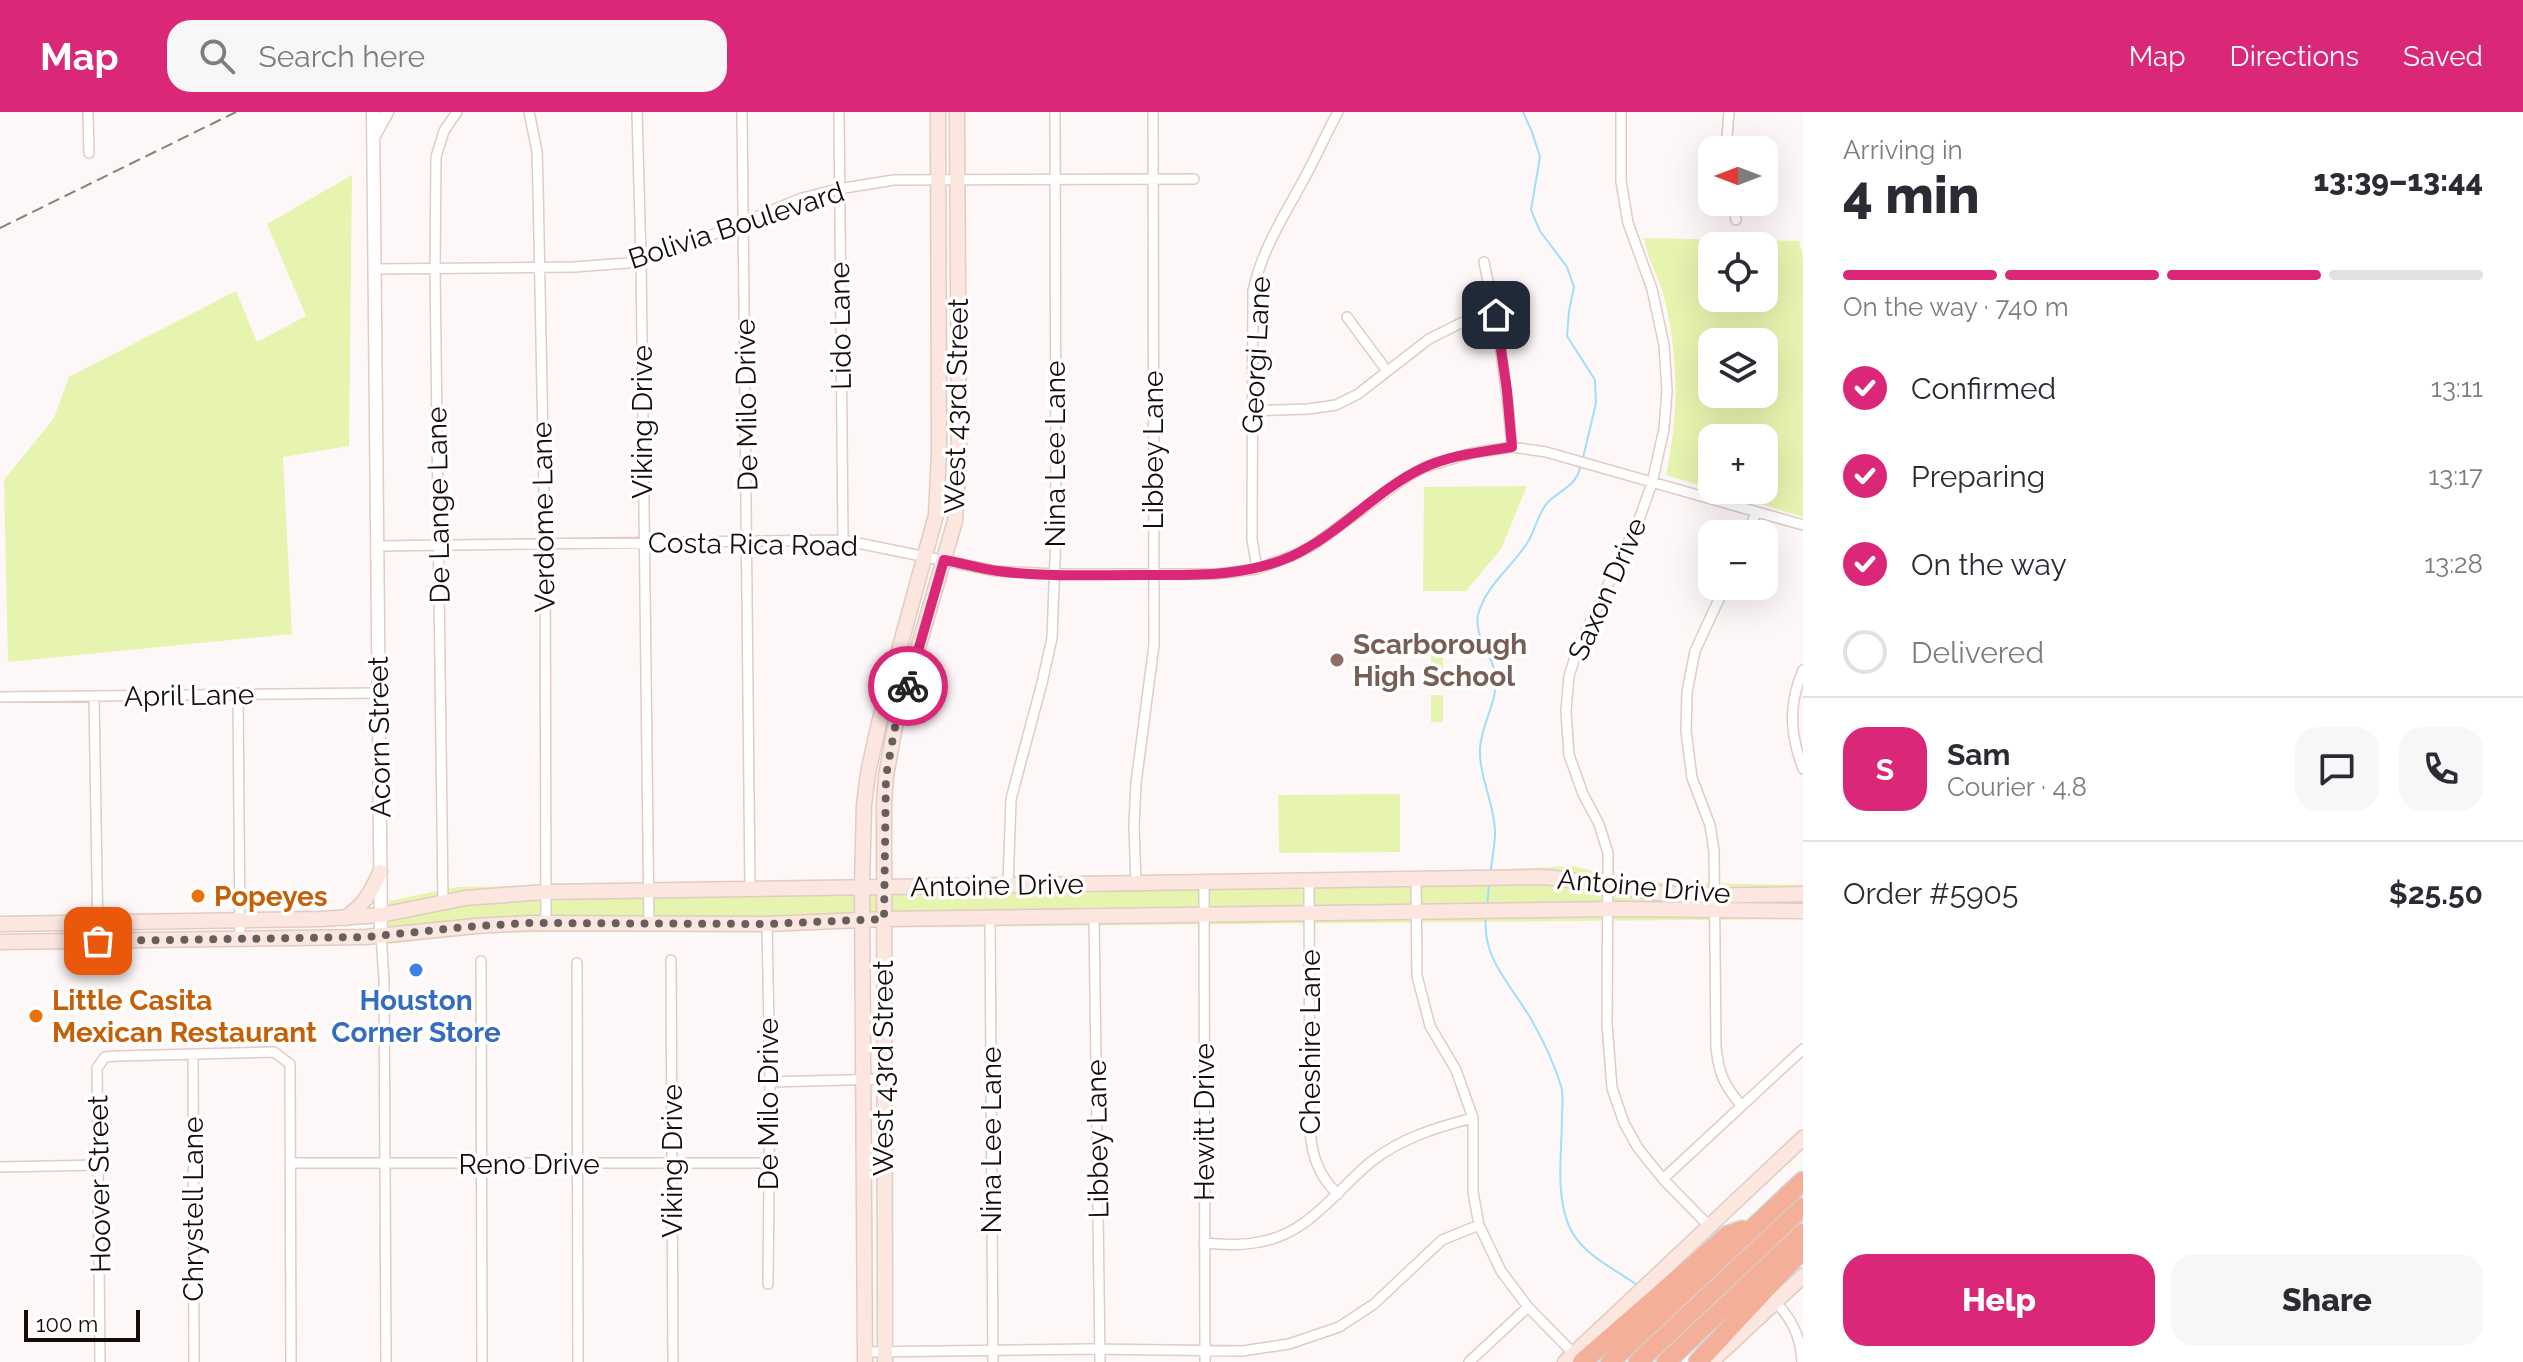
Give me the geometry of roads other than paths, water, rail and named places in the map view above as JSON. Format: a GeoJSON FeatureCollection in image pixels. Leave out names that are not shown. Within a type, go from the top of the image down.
{"type":"FeatureCollection","features":[{"type":"Feature","properties":{"kind":"highway"},"geometry":{"type":"LineString","coordinates":[[1573,1359],[1754,1226],[1803,1181]]}},
{"type":"Feature","properties":{"kind":"highway"},"geometry":{"type":"LineString","coordinates":[[1638,1362],[1668,1351],[1803,1207]]}},
{"type":"Feature","properties":{"kind":"highway"},"geometry":{"type":"LineString","coordinates":[[1696,1321],[1803,1233]]}},
{"type":"Feature","properties":{"kind":"highway"},"geometry":{"type":"LineString","coordinates":[[1698,1362],[1720,1346],[1803,1249]]}},
{"type":"Feature","properties":{"kind":"highway"},"geometry":{"type":"LineString","coordinates":[[1610,1362],[1638,1313]]}},
{"type":"Feature","properties":{"kind":"main road","name":"West 43rd Street"},"geometry":{"type":"LineString","coordinates":[[865,1357],[864,805],[879,723],[936,515],[940,378],[938,112]]}},
{"type":"Feature","properties":{"kind":"main road","name":"West 43rd Street"},"geometry":{"type":"LineString","coordinates":[[885,1357],[883,1079],[886,776],[895,727],[955,521],[959,464],[957,112]]}},
{"type":"Feature","properties":{"kind":"main road"},"geometry":{"type":"LineString","coordinates":[[940,378],[958,378]]}},
{"type":"Feature","properties":{"kind":"main road"},"geometry":{"type":"LineString","coordinates":[[879,723],[895,727]]}},
{"type":"Feature","properties":{"kind":"main road"},"geometry":{"type":"LineString","coordinates":[[345,918],[370,895],[380,872]]}},
{"type":"Feature","properties":{"kind":"main road","name":"Antoine Drive"},"geometry":{"type":"LineString","coordinates":[[0,942],[323,938],[381,925],[407,916],[416,908],[443,902],[500,894],[545,892],[1553,878],[1673,894],[1803,894]]}},
{"type":"Feature","properties":{"kind":"main road","name":"Antoine Drive"},"geometry":{"type":"LineString","coordinates":[[0,924],[345,918],[381,925],[767,924],[884,919],[1608,909],[1803,911]]}},
{"type":"Feature","properties":{"kind":"main road"},"geometry":{"type":"LineString","coordinates":[[1638,1313],[1666,1288],[1709,1226],[1803,1138]]}},
{"type":"Feature","properties":{"kind":"main road"},"geometry":{"type":"LineString","coordinates":[[865,1216],[883,1216]]}},
{"type":"Feature","properties":{"kind":"main road"},"geometry":{"type":"LineString","coordinates":[[1711,1362],[1720,1346],[1803,1276]]}},
{"type":"Feature","properties":{"kind":"street"},"geometry":{"type":"LineString","coordinates":[[88,112],[89,153]]}},
{"type":"Feature","properties":{"kind":"street","name":"Acorn Street"},"geometry":{"type":"LineString","coordinates":[[373,112],[386,1362]]}},
{"type":"Feature","properties":{"kind":"street"},"geometry":{"type":"LineString","coordinates":[[374,136],[387,112]]}},
{"type":"Feature","properties":{"kind":"street","name":"De Lange Lane"},"geometry":{"type":"LineString","coordinates":[[443,902],[436,157],[444,131],[457,112]]}},
{"type":"Feature","properties":{"kind":"street","name":"Verdome Lane"},"geometry":{"type":"LineString","coordinates":[[529,112],[537,151],[545,544],[546,924]]}},
{"type":"Feature","properties":{"kind":"street","name":"Viking Drive"},"geometry":{"type":"LineString","coordinates":[[637,112],[649,924]]}},
{"type":"Feature","properties":{"kind":"street","name":"De Milo Drive"},"geometry":{"type":"LineString","coordinates":[[742,112],[750,890]]}},
{"type":"Feature","properties":{"kind":"street","name":"Lido Lane"},"geometry":{"type":"LineString","coordinates":[[839,112],[843,540]]}},
{"type":"Feature","properties":{"kind":"street","name":"Nina Lee Lane"},"geometry":{"type":"LineString","coordinates":[[1008,886],[1011,799],[1052,638],[1055,574],[1055,112]]}},
{"type":"Feature","properties":{"kind":"street","name":"Libbey Lane"},"geometry":{"type":"LineString","coordinates":[[1136,884],[1136,783],[1154,645],[1153,112]]}},
{"type":"Feature","properties":{"kind":"street","name":"Georgi Lane"},"geometry":{"type":"LineString","coordinates":[[1257,569],[1252,539],[1252,316],[1258,268],[1275,229],[1338,112]]}},
{"type":"Feature","properties":{"kind":"street","name":"Saxon Drive"},"geometry":{"type":"LineString","coordinates":[[1621,112],[1621,181],[1628,223],[1652,289],[1664,345],[1667,391],[1664,429],[1652,483],[1630,539],[1578,648],[1569,676],[1566,711],[1569,755],[1608,853],[1607,1024],[1612,1088],[1624,1123],[1638,1148],[1709,1226]]}},
{"type":"Feature","properties":{"kind":"street"},"geometry":{"type":"LineString","coordinates":[[1727,136],[1729,112]]}},
{"type":"Feature","properties":{"kind":"street","name":"Bolivia Boulevard"},"geometry":{"type":"LineString","coordinates":[[374,269],[603,267],[680,248],[802,198],[894,180],[1194,179]]}},
{"type":"Feature","properties":{"kind":"street"},"geometry":{"type":"LineString","coordinates":[[1735,216],[1736,220]]}},
{"type":"Feature","properties":{"kind":"street"},"geometry":{"type":"LineString","coordinates":[[1484,262],[1496,315],[1512,447]]}},
{"type":"Feature","properties":{"kind":"street"},"geometry":{"type":"LineString","coordinates":[[1252,411],[1336,405],[1358,394],[1429,339],[1463,322],[1496,315]]}},
{"type":"Feature","properties":{"kind":"street"},"geometry":{"type":"LineString","coordinates":[[1347,317],[1387,371]]}},
{"type":"Feature","properties":{"kind":"street","name":"Costa Rica Road"},"geometry":{"type":"LineString","coordinates":[[377,546],[843,540],[995,571],[1217,574],[1257,569],[1312,546],[1405,478],[1425,467],[1472,453],[1512,447],[1570,458],[1803,525]]}},
{"type":"Feature","properties":{"kind":"street"},"geometry":{"type":"LineString","coordinates":[[1753,520],[1756,512]]}},
{"type":"Feature","properties":{"kind":"street"},"geometry":{"type":"LineString","coordinates":[[1719,600],[1695,651],[1687,692],[1686,731],[1692,778],[1710,825],[1714,851],[1718,1069],[1725,1087],[1741,1105]]}},
{"type":"Feature","properties":{"kind":"street"},"geometry":{"type":"LineString","coordinates":[[1803,670],[1793,698],[1792,718],[1794,745],[1803,769]]}},
{"type":"Feature","properties":{"kind":"street"},"geometry":{"type":"LineString","coordinates":[[238,693],[240,938]]}},
{"type":"Feature","properties":{"kind":"street","name":"April Lane"},"geometry":{"type":"LineString","coordinates":[[0,697],[378,693]]}},
{"type":"Feature","properties":{"kind":"street"},"geometry":{"type":"LineString","coordinates":[[94,696],[98,941]]}},
{"type":"Feature","properties":{"kind":"street"},"geometry":{"type":"LineString","coordinates":[[1416,880],[1417,976],[1430,1026],[1456,1070],[1473,1118],[1473,1192],[1479,1225],[1501,1271],[1573,1359]]}},
{"type":"Feature","properties":{"kind":"street","name":"Cheshire Lane"},"geometry":{"type":"LineString","coordinates":[[1309,881],[1311,1148],[1318,1169],[1328,1186],[1338,1194]]}},
{"type":"Feature","properties":{"kind":"street","name":"Hewitt Drive"},"geometry":{"type":"LineString","coordinates":[[1204,883],[1205,1362]]}},
{"type":"Feature","properties":{"kind":"street","name":"Libbey Lane"},"geometry":{"type":"LineString","coordinates":[[1094,916],[1100,1362]]}},
{"type":"Feature","properties":{"kind":"street","name":"Nina Lee Lane"},"geometry":{"type":"LineString","coordinates":[[990,918],[993,1357]]}},
{"type":"Feature","properties":{"kind":"street","name":"De Milo Drive"},"geometry":{"type":"LineString","coordinates":[[767,924],[770,1082],[768,1284]]}},
{"type":"Feature","properties":{"kind":"street","name":"Viking Drive"},"geometry":{"type":"LineString","coordinates":[[671,960],[673,1362]]}},
{"type":"Feature","properties":{"kind":"street"},"geometry":{"type":"LineString","coordinates":[[481,961],[482,1362]]}},
{"type":"Feature","properties":{"kind":"street"},"geometry":{"type":"LineString","coordinates":[[577,963],[578,1362]]}},
{"type":"Feature","properties":{"kind":"street"},"geometry":{"type":"LineString","coordinates":[[1663,1179],[1803,1049]]}},
{"type":"Feature","properties":{"kind":"street"},"geometry":{"type":"LineString","coordinates":[[193,1055],[274,1052],[290,1064],[291,1362]]}},
{"type":"Feature","properties":{"kind":"street","name":"Hoover Street"},"geometry":{"type":"LineString","coordinates":[[100,1362],[97,1068],[105,1057],[193,1055]]}},
{"type":"Feature","properties":{"kind":"street","name":"Chrystell Lane"},"geometry":{"type":"LineString","coordinates":[[193,1055],[194,1362]]}},
{"type":"Feature","properties":{"kind":"street"},"geometry":{"type":"LineString","coordinates":[[770,1082],[883,1079]]}},
{"type":"Feature","properties":{"kind":"street"},"geometry":{"type":"LineString","coordinates":[[1204,1243],[1260,1242],[1287,1234],[1309,1221],[1372,1162],[1392,1148],[1430,1129],[1473,1118]]}},
{"type":"Feature","properties":{"kind":"street","name":"Reno Drive"},"geometry":{"type":"LineString","coordinates":[[290,1163],[768,1163]]}},
{"type":"Feature","properties":{"kind":"street"},"geometry":{"type":"LineString","coordinates":[[0,1167],[99,1165]]}},
{"type":"Feature","properties":{"kind":"street"},"geometry":{"type":"LineString","coordinates":[[865,1357],[993,1357],[1099,1349],[1242,1351],[1289,1344],[1339,1327],[1374,1304],[1442,1240],[1479,1225]]}},
{"type":"Feature","properties":{"kind":"street"},"geometry":{"type":"LineString","coordinates":[[1775,1302],[1801,1334],[1802,1362]]}},
{"type":"Feature","properties":{"kind":"street"},"geometry":{"type":"LineString","coordinates":[[1469,1362],[1528,1307]]}},
{"type":"Feature","properties":{"kind":"waterway"},"geometry":{"type":"LineString","coordinates":[[1523,112],[1540,157],[1531,210],[1540,231],[1567,267],[1574,287],[1567,336],[1595,380],[1596,403],[1583,458]]}},
{"type":"Feature","properties":{"kind":"waterway"},"geometry":{"type":"LineString","coordinates":[[1491,870],[1494,822],[1480,749],[1496,683],[1493,665],[1478,630],[1478,615],[1493,585],[1529,540],[1545,506],[1571,484],[1580,468]]}},
{"type":"Feature","properties":{"kind":"waterway"},"geometry":{"type":"LineString","coordinates":[[1487,906],[1489,884]]}},
{"type":"Feature","properties":{"kind":"waterway"},"geometry":{"type":"LineString","coordinates":[[1486,916],[1488,945],[1493,958],[1535,1027],[1561,1086],[1561,1186],[1569,1226],[1589,1252],[1637,1285]]}},
{"type":"Feature","properties":{"kind":"railway"},"geometry":{"type":"LineString","coordinates":[[0,228],[236,112]]}},
{"type":"Feature","properties":{"kind":"place","name":"Scarborough High School"},"geometry":{"type":"Point","coordinates":[1337,660]}},
{"type":"Feature","properties":{"kind":"place","name":"Popeyes"},"geometry":{"type":"Point","coordinates":[198,896]}},
{"type":"Feature","properties":{"kind":"place","name":"Houston Corner Store"},"geometry":{"type":"Point","coordinates":[416,970]}},
{"type":"Feature","properties":{"kind":"place","name":"Little Casita Mexican Restaurant"},"geometry":{"type":"Point","coordinates":[36,1016]}}]}
